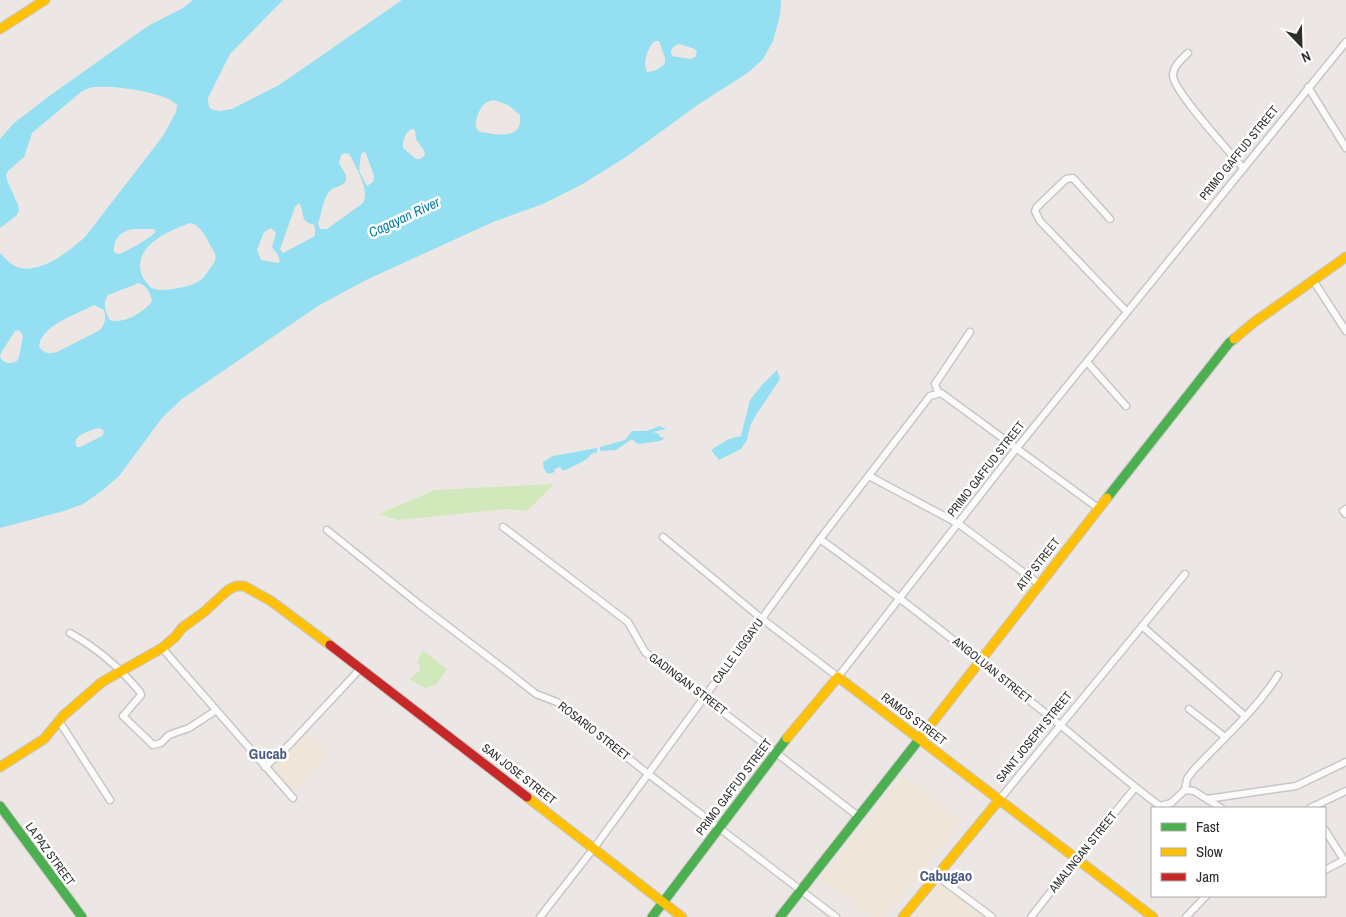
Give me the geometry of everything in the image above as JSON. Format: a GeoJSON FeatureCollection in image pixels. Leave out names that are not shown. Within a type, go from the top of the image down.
{"type":"FeatureCollection","features":[{"type":"Feature","properties":{"kind":"main road"},"geometry":{"type":"LineString","coordinates":[[0,29],[45,0]]}},
{"type":"Feature","properties":{"kind":"main road","name":"ATIP STREET"},"geometry":{"type":"LineString","coordinates":[[780,917],[1098,508],[1229,343],[1246,328],[1346,257]]}},
{"type":"Feature","properties":{"kind":"main road","name":"SAN JOSE STREET"},"geometry":{"type":"LineString","coordinates":[[0,768],[44,738],[63,716],[102,682],[172,641],[182,628],[204,612],[228,590],[236,586],[244,586],[271,601],[340,652],[682,917]]}},
{"type":"Feature","properties":{"kind":"main road","name":"RAMOS STREET"},"geometry":{"type":"LineString","coordinates":[[838,677],[1153,917]]}},
{"type":"Feature","properties":{"kind":"main road","name":"PRIMO GAFFUD STREET"},"geometry":{"type":"LineString","coordinates":[[652,917],[776,752],[838,677]]}},
{"type":"Feature","properties":{"kind":"main road","name":"SAINT JOSEPH STREET"},"geometry":{"type":"LineString","coordinates":[[903,917],[999,800]]}},
{"type":"Feature","properties":{"kind":"main road","name":"LA PAZ STREET"},"geometry":{"type":"LineString","coordinates":[[0,806],[82,917]]}},
{"type":"Feature","properties":{"kind":"street","name":"PRIMO GAFFUD STREET"},"geometry":{"type":"LineString","coordinates":[[838,677],[1016,450],[1346,42]]}},
{"type":"Feature","properties":{"kind":"street"},"geometry":{"type":"LineString","coordinates":[[1188,53],[1174,68],[1172,74],[1175,85],[1243,168]]}},
{"type":"Feature","properties":{"kind":"street"},"geometry":{"type":"LineString","coordinates":[[1308,87],[1346,148]]}},
{"type":"Feature","properties":{"kind":"street"},"geometry":{"type":"LineString","coordinates":[[1110,219],[1073,178],[1066,179],[1035,211],[1040,221],[1127,312]]}},
{"type":"Feature","properties":{"kind":"street"},"geometry":{"type":"LineString","coordinates":[[1313,280],[1346,331]]}},
{"type":"Feature","properties":{"kind":"street"},"geometry":{"type":"LineString","coordinates":[[970,332],[935,384],[939,392],[1098,508]]}},
{"type":"Feature","properties":{"kind":"street"},"geometry":{"type":"LineString","coordinates":[[1087,362],[1126,406]]}},
{"type":"Feature","properties":{"kind":"street","name":"CALLE LIGGAYU"},"geometry":{"type":"LineString","coordinates":[[540,917],[594,848],[820,539],[930,396],[939,392]]}},
{"type":"Feature","properties":{"kind":"street"},"geometry":{"type":"LineString","coordinates":[[869,476],[959,524],[1039,584]]}},
{"type":"Feature","properties":{"kind":"street"},"geometry":{"type":"LineString","coordinates":[[1346,509],[1343,511],[1346,514]]}},
{"type":"Feature","properties":{"kind":"street","name":"GADINGAN STREET"},"geometry":{"type":"LineString","coordinates":[[503,527],[628,622],[645,652],[858,816]]}},
{"type":"Feature","properties":{"kind":"street","name":"ROSARIO STREET"},"geometry":{"type":"LineString","coordinates":[[327,530],[420,605],[536,694],[557,702],[647,774],[836,917]]}},
{"type":"Feature","properties":{"kind":"street","name":"RAMOS STREET"},"geometry":{"type":"LineString","coordinates":[[663,537],[761,618],[838,677]]}},
{"type":"Feature","properties":{"kind":"street","name":"ANGOLUAN STREET"},"geometry":{"type":"LineString","coordinates":[[820,539],[900,597],[1060,725],[1135,788],[1160,806],[1171,803],[1185,790]]}},
{"type":"Feature","properties":{"kind":"street","name":"SAINT JOSEPH STREET"},"geometry":{"type":"LineString","coordinates":[[999,800],[1185,574]]}},
{"type":"Feature","properties":{"kind":"street"},"geometry":{"type":"LineString","coordinates":[[1142,626],[1245,716]]}},
{"type":"Feature","properties":{"kind":"street"},"geometry":{"type":"LineString","coordinates":[[70,633],[86,642],[121,670],[140,694],[124,715],[124,718],[153,745],[161,743],[169,735],[189,728],[215,710]]}},
{"type":"Feature","properties":{"kind":"street"},"geometry":{"type":"LineString","coordinates":[[162,648],[293,798]]}},
{"type":"Feature","properties":{"kind":"street"},"geometry":{"type":"LineString","coordinates":[[266,766],[290,744],[361,668]]}},
{"type":"Feature","properties":{"kind":"street"},"geometry":{"type":"LineString","coordinates":[[1219,807],[1194,791],[1185,790],[1187,779],[1268,690],[1278,675]]}},
{"type":"Feature","properties":{"kind":"street"},"geometry":{"type":"LineString","coordinates":[[1189,709],[1225,737]]}},
{"type":"Feature","properties":{"kind":"street"},"geometry":{"type":"LineString","coordinates":[[59,721],[110,800]]}},
{"type":"Feature","properties":{"kind":"street"},"geometry":{"type":"LineString","coordinates":[[1207,799],[1296,786],[1346,762]]}},
{"type":"Feature","properties":{"kind":"street","name":"AMALINGAN STREET"},"geometry":{"type":"LineString","coordinates":[[1031,917],[1076,858],[1135,788]]}},
{"type":"Feature","properties":{"kind":"street"},"geometry":{"type":"LineString","coordinates":[[1313,807],[1346,791]]}},
{"type":"Feature","properties":{"kind":"street"},"geometry":{"type":"LineString","coordinates":[[1326,832],[1344,860],[1326,869]]}},
{"type":"Feature","properties":{"kind":"street"},"geometry":{"type":"LineString","coordinates":[[937,876],[992,917]]}},
{"type":"Feature","properties":{"kind":"street"},"geometry":{"type":"LineString","coordinates":[[1186,917],[1205,897]]}},
{"type":"Feature","properties":{"kind":"shaded area"},"geometry":{"type":"Polygon","coordinates":[[[307,730],[329,754],[293,793],[271,767],[307,730]]]}},
{"type":"Feature","properties":{"kind":"shaded area"},"geometry":{"type":"Polygon","coordinates":[[[904,774],[961,821],[885,917],[874,917],[821,879],[904,774]]]}},
{"type":"Feature","properties":{"kind":"shaded area"},"geometry":{"type":"Polygon","coordinates":[[[940,885],[984,917],[914,917],[940,885]]]}},
{"type":"Feature","properties":{"kind":"green space"},"geometry":{"type":"Polygon","coordinates":[[[554,484],[527,511],[507,509],[398,520],[379,514],[435,490],[554,484]]]}},
{"type":"Feature","properties":{"kind":"green space"},"geometry":{"type":"Polygon","coordinates":[[[423,651],[447,669],[436,685],[425,688],[409,679],[421,670],[417,661],[423,651]]]}},
{"type":"Feature","properties":{"kind":"water","name":"Cagayan River"},"geometry":{"type":"Polygon","coordinates":[[[193,0],[283,0],[230,54],[208,98],[210,108],[220,111],[232,109],[279,85],[402,0],[781,0],[780,15],[773,41],[763,59],[749,72],[699,104],[626,157],[581,185],[543,204],[493,222],[366,280],[318,306],[182,399],[162,418],[119,476],[83,504],[0,528],[0,357],[0,253],[15,266],[33,268],[53,261],[78,243],[85,237],[163,136],[176,112],[177,105],[162,96],[126,88],[94,87],[81,92],[32,133],[24,157],[8,171],[6,175],[7,180],[19,211],[16,216],[0,228],[0,139],[14,123],[52,94],[148,26],[183,8],[193,0]],[[659,41],[652,43],[645,60],[647,72],[661,67],[665,63],[659,41]],[[679,44],[671,50],[672,56],[691,59],[697,53],[695,49],[679,44]],[[494,100],[486,103],[479,111],[476,122],[476,127],[479,131],[505,134],[511,133],[518,128],[520,115],[508,105],[494,100]],[[411,129],[406,135],[403,148],[416,159],[420,159],[424,156],[425,152],[416,139],[415,130],[411,129]],[[365,151],[361,154],[359,171],[367,186],[373,182],[374,176],[365,151]],[[345,153],[341,155],[339,163],[346,175],[346,181],[331,190],[327,195],[318,224],[320,229],[327,229],[363,203],[365,192],[362,180],[351,157],[345,153]],[[299,203],[295,207],[280,249],[283,253],[315,236],[315,227],[304,219],[299,203]],[[192,223],[165,234],[149,246],[140,261],[141,272],[146,282],[153,289],[159,290],[184,287],[201,280],[216,258],[204,234],[192,223]],[[271,228],[264,232],[257,250],[261,260],[278,263],[280,261],[272,247],[276,233],[271,228]],[[132,229],[124,232],[115,243],[114,252],[118,254],[139,244],[156,231],[154,229],[132,229]],[[139,283],[108,295],[105,307],[110,320],[121,321],[144,309],[152,301],[148,290],[139,283]],[[94,305],[52,327],[41,340],[39,347],[43,351],[49,353],[57,352],[100,330],[105,318],[104,310],[94,305]],[[19,330],[15,331],[0,357],[5,362],[17,361],[23,336],[19,330]],[[98,428],[86,432],[76,440],[77,447],[102,436],[104,432],[98,428]]]}},
{"type":"Feature","properties":{"kind":"water"},"geometry":{"type":"Polygon","coordinates":[[[777,370],[780,379],[750,426],[747,440],[741,449],[719,460],[711,450],[729,439],[741,436],[750,400],[777,370]]]}},
{"type":"Feature","properties":{"kind":"water"},"geometry":{"type":"Polygon","coordinates":[[[660,426],[666,429],[653,432],[665,438],[660,441],[638,444],[632,439],[616,450],[600,451],[600,447],[625,440],[632,431],[646,431],[660,426]]]}},
{"type":"Feature","properties":{"kind":"water"},"geometry":{"type":"Polygon","coordinates":[[[597,448],[597,452],[591,454],[587,459],[563,471],[560,467],[554,469],[555,472],[548,474],[544,469],[543,462],[553,456],[597,448]]]}},
{"type":"Feature","properties":{"kind":"traffic: fast"},"geometry":{"type":"LineString","coordinates":[[1107,498],[1234,339]]}},
{"type":"Feature","properties":{"kind":"traffic: fast"},"geometry":{"type":"LineString","coordinates":[[780,917],[921,737]]}},
{"type":"Feature","properties":{"kind":"traffic: fast"},"geometry":{"type":"LineString","coordinates":[[652,917],[787,738]]}},
{"type":"Feature","properties":{"kind":"traffic: fast"},"geometry":{"type":"LineString","coordinates":[[0,806],[82,917]]}},
{"type":"Feature","properties":{"kind":"traffic: slow"},"geometry":{"type":"LineString","coordinates":[[0,29],[45,0]]}},
{"type":"Feature","properties":{"kind":"traffic: slow"},"geometry":{"type":"LineString","coordinates":[[1234,339],[1253,323],[1346,257]]}},
{"type":"Feature","properties":{"kind":"traffic: slow"},"geometry":{"type":"LineString","coordinates":[[921,737],[1107,498]]}},
{"type":"Feature","properties":{"kind":"traffic: slow"},"geometry":{"type":"LineString","coordinates":[[0,767],[44,739],[63,716],[102,682],[162,648],[182,628],[204,612],[228,590],[236,586],[244,586],[271,601],[330,645]]}},
{"type":"Feature","properties":{"kind":"traffic: slow"},"geometry":{"type":"LineString","coordinates":[[787,738],[838,677],[1153,917]]}},
{"type":"Feature","properties":{"kind":"traffic: slow"},"geometry":{"type":"LineString","coordinates":[[527,797],[682,917]]}},
{"type":"Feature","properties":{"kind":"traffic: slow"},"geometry":{"type":"LineString","coordinates":[[903,917],[999,800]]}},
{"type":"Feature","properties":{"kind":"traffic: jam"},"geometry":{"type":"LineString","coordinates":[[330,645],[527,797]]}},
{"type":"Feature","properties":{"kind":"district","name":"Gucab"},"geometry":{"type":"Point","coordinates":[268,753]}},
{"type":"Feature","properties":{"kind":"district","name":"Cabugao"},"geometry":{"type":"Point","coordinates":[946,875]}}]}
